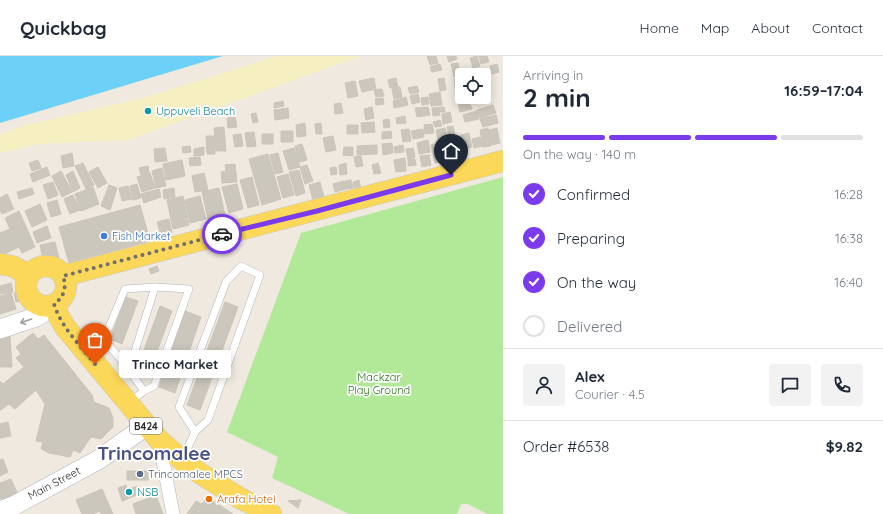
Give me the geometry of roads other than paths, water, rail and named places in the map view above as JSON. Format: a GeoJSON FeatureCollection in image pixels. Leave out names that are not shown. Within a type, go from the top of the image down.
{"type":"FeatureCollection","features":[{"type":"Feature","properties":{"kind":"main road"},"geometry":{"type":"LineString","coordinates":[[63,276],[503,161]]}},
{"type":"Feature","properties":{"kind":"main road"},"geometry":{"type":"LineString","coordinates":[[0,264],[12,266],[29,274]]}},
{"type":"Feature","properties":{"kind":"main road"},"geometry":{"type":"LineString","coordinates":[[0,329],[36,317],[50,305],[59,300],[63,295],[65,282],[59,271],[53,267],[40,267],[29,274],[26,281],[26,288],[28,295],[33,301],[39,304],[50,305]]}},
{"type":"Feature","properties":{"kind":"main road","name":"B424"},"geometry":{"type":"LineString","coordinates":[[50,305],[65,327],[136,397],[152,433],[182,460],[220,487],[271,514]]}},
{"type":"Feature","properties":{"kind":"main road","name":"Main Street"},"geometry":{"type":"LineString","coordinates":[[0,511],[13,506],[98,460],[152,433]]}},
{"type":"Feature","properties":{"kind":"street"},"geometry":{"type":"LineString","coordinates":[[152,433],[173,514]]}},
{"type":"Feature","properties":{"kind":"lane"},"geometry":{"type":"LineString","coordinates":[[182,460],[195,432],[208,420],[260,274],[241,266],[226,282],[179,407],[195,432]]}},
{"type":"Feature","properties":{"kind":"lane"},"geometry":{"type":"LineString","coordinates":[[129,370],[155,287]]}},
{"type":"Feature","properties":{"kind":"lane"},"geometry":{"type":"LineString","coordinates":[[155,287],[189,289],[154,386],[136,397],[129,370],[104,339],[125,289],[155,287]]}},
{"type":"Feature","properties":{"kind":"water"},"geometry":{"type":"Polygon","coordinates":[[[0,56],[223,56],[0,123],[0,56]]]}},
{"type":"Feature","properties":{"kind":"place","name":"Uppuveli Beach"},"geometry":{"type":"Point","coordinates":[148,111]}},
{"type":"Feature","properties":{"kind":"place","name":"Fish Market"},"geometry":{"type":"Point","coordinates":[104,236]}},
{"type":"Feature","properties":{"kind":"place","name":"Trinco Market"},"geometry":{"type":"Point","coordinates":[95,364]}},
{"type":"Feature","properties":{"kind":"place","name":"Trincomalee MPCS"},"geometry":{"type":"Point","coordinates":[140,474]}},
{"type":"Feature","properties":{"kind":"place","name":"NSB"},"geometry":{"type":"Point","coordinates":[129,492]}},
{"type":"Feature","properties":{"kind":"place","name":"Arafa Hotel"},"geometry":{"type":"Point","coordinates":[209,499]}},
{"type":"Feature","properties":{"kind":"district","name":"Trincomalee"},"geometry":{"type":"Point","coordinates":[154,453]}},
{"type":"Feature","properties":{"kind":"park label","name":"Mackzar Play Ground"},"geometry":{"type":"Point","coordinates":[379,383]}}]}
